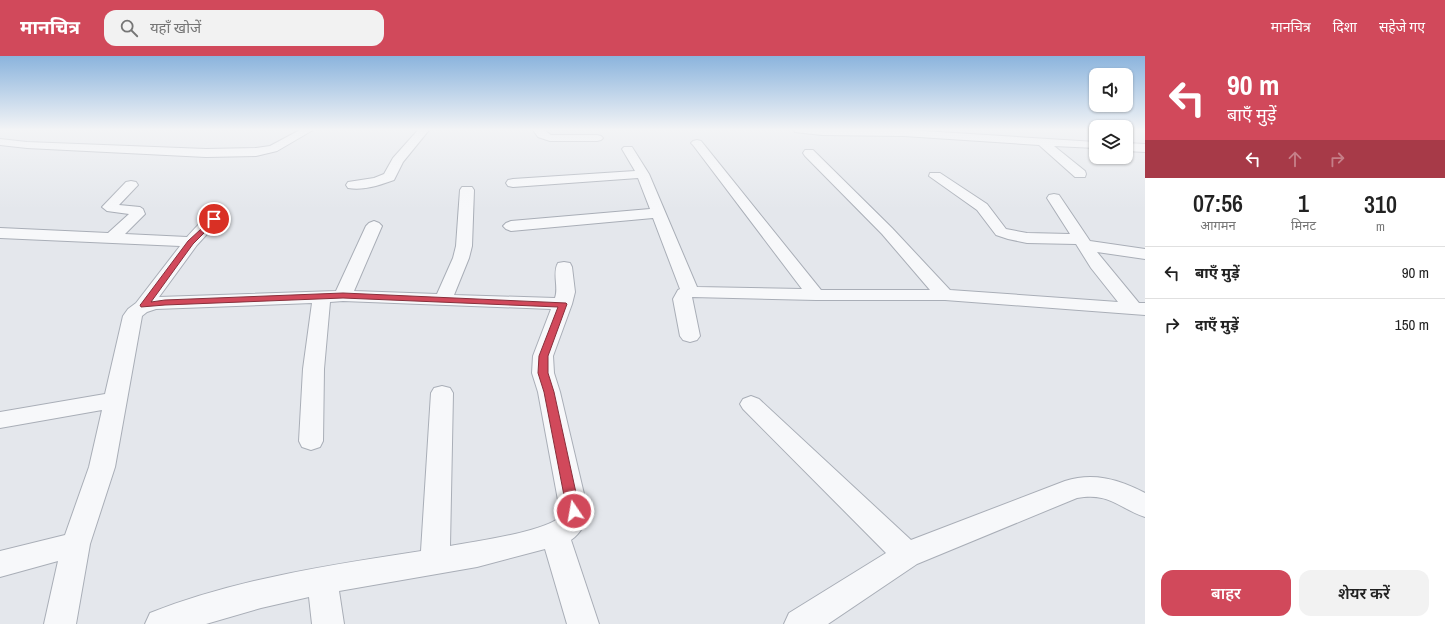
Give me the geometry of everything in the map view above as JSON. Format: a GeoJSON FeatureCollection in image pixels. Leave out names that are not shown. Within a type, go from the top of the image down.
{"type":"FeatureCollection","features":[{"type":"Feature","properties":{"kind":"street"},"geometry":{"type":"LineString","coordinates":[[353,185],[376,182],[389,178],[397,161],[401,157]]}},
{"type":"Feature","properties":{"kind":"street"},"geometry":{"type":"LineString","coordinates":[[633,157],[643,174],[690,292]]}},
{"type":"Feature","properties":{"kind":"street"},"geometry":{"type":"LineString","coordinates":[[708,157],[816,295]]}},
{"type":"Feature","properties":{"kind":"street"},"geometry":{"type":"LineString","coordinates":[[813,157],[887,231],[945,295]]}},
{"type":"Feature","properties":{"kind":"street"},"geometry":{"type":"LineString","coordinates":[[1059,157],[1080,174]]}},
{"type":"Feature","properties":{"kind":"street"},"geometry":{"type":"LineString","coordinates":[[513,183],[643,174]]}},
{"type":"Feature","properties":{"kind":"street"},"geometry":{"type":"LineString","coordinates":[[935,176],[982,207],[1005,235],[1082,242],[1145,254]]}},
{"type":"Feature","properties":{"kind":"street"},"geometry":{"type":"LineString","coordinates":[[112,238],[138,212],[135,210],[113,209],[109,207],[131,185]]}},
{"type":"Feature","properties":{"kind":"street"},"geometry":{"type":"LineString","coordinates":[[443,300],[461,258],[464,246],[467,190]]}},
{"type":"Feature","properties":{"kind":"street"},"geometry":{"type":"LineString","coordinates":[[1054,198],[1082,242],[1139,309]]}},
{"type":"Feature","properties":{"kind":"street"},"geometry":{"type":"LineString","coordinates":[[511,226],[658,213]]}},
{"type":"Feature","properties":{"kind":"street"},"geometry":{"type":"LineString","coordinates":[[60,624],[76,544],[102,467],[131,320],[134,313],[144,305],[191,242],[214,219]]}},
{"type":"Feature","properties":{"kind":"street"},"geometry":{"type":"LineString","coordinates":[[311,441],[310,409],[315,346],[333,296],[374,226]]}},
{"type":"Feature","properties":{"kind":"street"},"geometry":{"type":"LineString","coordinates":[[0,233],[191,242]]}},
{"type":"Feature","properties":{"kind":"street"},"geometry":{"type":"LineString","coordinates":[[161,624],[242,600],[322,581],[435,562],[515,546],[555,534],[566,529],[573,520],[574,511],[549,392],[543,373],[543,356],[563,304],[566,292],[564,267]]}},
{"type":"Feature","properties":{"kind":"street"},"geometry":{"type":"LineString","coordinates":[[690,336],[682,299],[684,294],[690,292],[816,295],[945,295],[1139,309]]}},
{"type":"Feature","properties":{"kind":"street"},"geometry":{"type":"LineString","coordinates":[[144,305],[165,302],[333,296],[563,304]]}},
{"type":"Feature","properties":{"kind":"street"},"geometry":{"type":"LineString","coordinates":[[435,562],[442,393]]}},
{"type":"Feature","properties":{"kind":"street"},"geometry":{"type":"LineString","coordinates":[[0,420],[115,400]]}},
{"type":"Feature","properties":{"kind":"street"},"geometry":{"type":"LineString","coordinates":[[750,404],[907,555]]}},
{"type":"Feature","properties":{"kind":"street"},"geometry":{"type":"LineString","coordinates":[[800,624],[907,555],[1074,488],[1087,485],[1104,486],[1115,490],[1145,506]]}},
{"type":"Feature","properties":{"kind":"street"},"geometry":{"type":"LineString","coordinates":[[555,534],[583,624]]}},
{"type":"Feature","properties":{"kind":"street"},"geometry":{"type":"LineString","coordinates":[[0,564],[76,544]]}},
{"type":"Feature","properties":{"kind":"street"},"geometry":{"type":"LineString","coordinates":[[322,581],[328,624]]}},
{"type":"Feature","properties":{"kind":"route"},"geometry":{"type":"LineString","coordinates":[[214,219],[191,242],[144,305],[165,302],[343,296],[563,304],[543,356],[543,373],[549,392],[574,511]]}}]}
